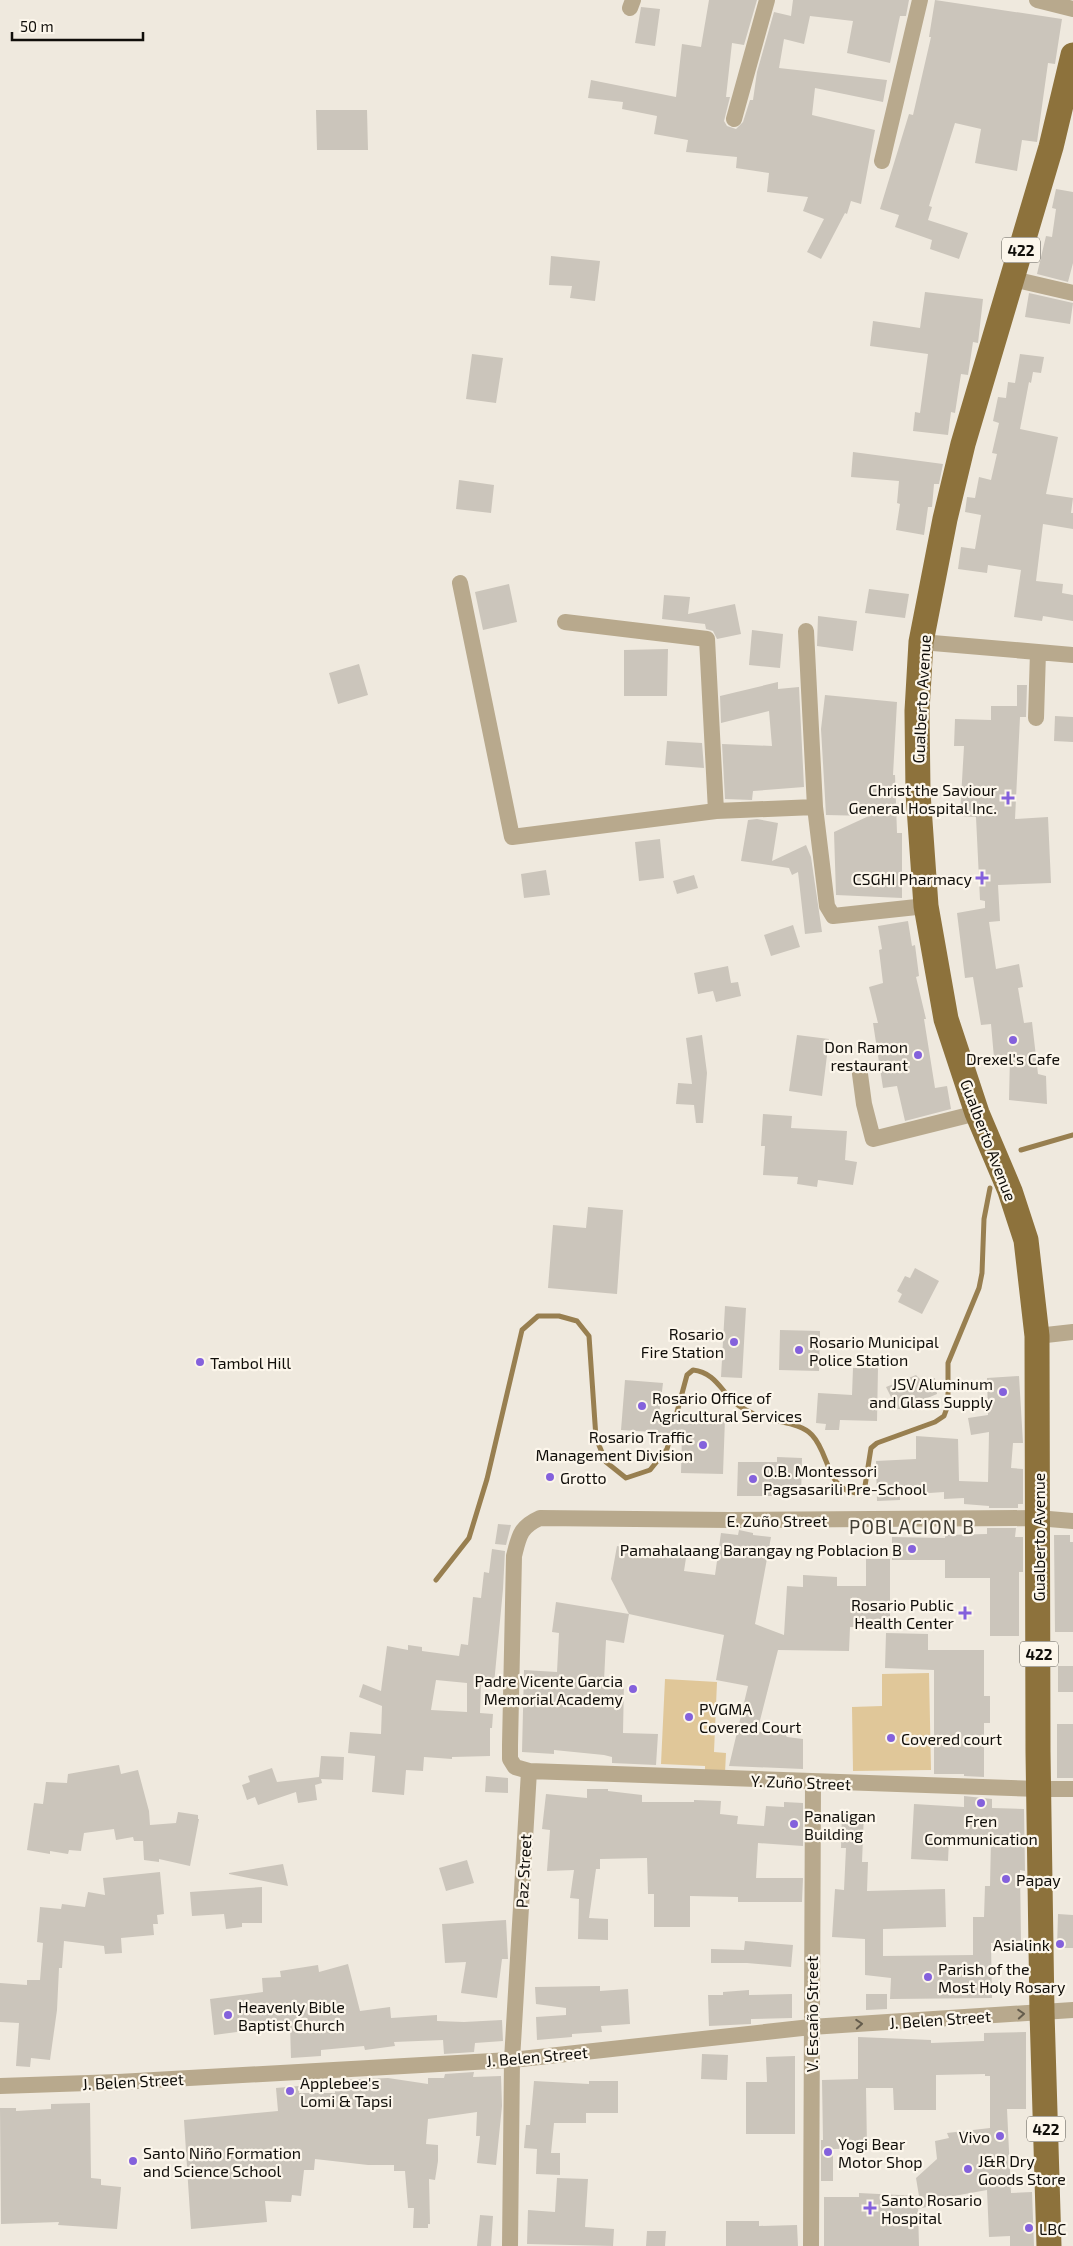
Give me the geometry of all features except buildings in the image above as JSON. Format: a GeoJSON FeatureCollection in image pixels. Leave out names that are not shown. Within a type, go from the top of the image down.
{"type":"FeatureCollection","features":[{"type":"Feature","properties":{"kind":"main road","name":"Gualberto Avenue"},"geometry":{"type":"LineString","coordinates":[[1049,2246],[1042,2012],[1039,1790],[1037,1336],[1026,1240],[1010,1191],[977,1113],[946,1019],[926,906],[917,755],[917,711],[922,642],[945,519],[963,444],[1051,147],[1073,55]]}},
{"type":"Feature","properties":{"kind":"street"},"geometry":{"type":"LineString","coordinates":[[734,119],[767,0]]}},
{"type":"Feature","properties":{"kind":"street"},"geometry":{"type":"LineString","coordinates":[[882,161],[920,0]]}},
{"type":"Feature","properties":{"kind":"street"},"geometry":{"type":"LineString","coordinates":[[1037,0],[1073,9]]}},
{"type":"Feature","properties":{"kind":"street"},"geometry":{"type":"LineString","coordinates":[[1013,279],[1073,293]]}},
{"type":"Feature","properties":{"kind":"street"},"geometry":{"type":"LineString","coordinates":[[460,583],[512,837],[716,811],[815,807]]}},
{"type":"Feature","properties":{"kind":"street"},"geometry":{"type":"LineString","coordinates":[[565,622],[707,639],[716,811]]}},
{"type":"Feature","properties":{"kind":"street"},"geometry":{"type":"LineString","coordinates":[[806,631],[815,807],[827,906],[833,916],[926,906]]}},
{"type":"Feature","properties":{"kind":"street"},"geometry":{"type":"LineString","coordinates":[[922,642],[1073,655]]}},
{"type":"Feature","properties":{"kind":"street"},"geometry":{"type":"LineString","coordinates":[[1036,718],[1038,652]]}},
{"type":"Feature","properties":{"kind":"street"},"geometry":{"type":"LineString","coordinates":[[860,1074],[864,1104],[874,1140],[977,1113]]}},
{"type":"Feature","properties":{"kind":"street"},"geometry":{"type":"LineString","coordinates":[[1037,1336],[1073,1332]]}},
{"type":"Feature","properties":{"kind":"street","name":"E. Zuño Street"},"geometry":{"type":"LineString","coordinates":[[529,1771],[515,1767],[510,1759],[514,1556],[522,1530],[528,1524],[540,1518],[740,1520],[1038,1518],[1073,1520]]}},
{"type":"Feature","properties":{"kind":"street","name":"Y. Zuño Street"},"geometry":{"type":"LineString","coordinates":[[529,1771],[1039,1790],[1073,1789]]}},
{"type":"Feature","properties":{"kind":"street","name":"Paz Street"},"geometry":{"type":"LineString","coordinates":[[510,2246],[512,2060],[529,1771]]}},
{"type":"Feature","properties":{"kind":"street","name":"V. Escaño Street"},"geometry":{"type":"LineString","coordinates":[[811,2246],[813,1782]]}},
{"type":"Feature","properties":{"kind":"street","name":"J. Belen Street"},"geometry":{"type":"LineString","coordinates":[[0,2086],[138,2081],[512,2060],[811,2027],[1073,2010]]}},
{"type":"Feature","properties":{"kind":"shaded area","name":"Covered court"},"geometry":{"type":"Polygon","coordinates":[[[929,1673],[931,1770],[853,1771],[852,1707],[882,1706],[882,1674],[929,1673]]]}},
{"type":"Feature","properties":{"kind":"shaded area","name":"PVGMA Covered Court"},"geometry":{"type":"Polygon","coordinates":[[[665,1679],[717,1682],[714,1752],[726,1753],[725,1773],[705,1773],[705,1766],[661,1764],[665,1679]]]}},
{"type":"Feature","properties":{"kind":"waterway"},"geometry":{"type":"LineString","coordinates":[[1021,1150],[1073,1135]]}},
{"type":"Feature","properties":{"kind":"waterway"},"geometry":{"type":"LineString","coordinates":[[773,1420],[794,1425],[812,1435],[839,1485],[846,1490],[856,1493],[865,1486],[871,1448],[877,1443],[935,1422],[944,1416],[948,1405],[948,1363],[979,1288],[982,1273],[984,1219],[990,1188]]}},
{"type":"Feature","properties":{"kind":"waterway"},"geometry":{"type":"LineString","coordinates":[[436,1580],[469,1538],[487,1479],[522,1330],[538,1316],[559,1316],[577,1321],[589,1336],[596,1438],[606,1462],[626,1478],[650,1470],[667,1449],[687,1375],[693,1370],[700,1371],[710,1377],[735,1403],[754,1414]]}},
{"type":"Feature","properties":{"kind":"place","name":"Christ the Saviour General Hospital Inc."},"geometry":{"type":"Point","coordinates":[1008,798]}},
{"type":"Feature","properties":{"kind":"place","name":"CSGHI Pharmacy"},"geometry":{"type":"Point","coordinates":[982,878]}},
{"type":"Feature","properties":{"kind":"place","name":"Drexel's Cafe"},"geometry":{"type":"Point","coordinates":[1013,1040]}},
{"type":"Feature","properties":{"kind":"place","name":"Don Ramon restaurant"},"geometry":{"type":"Point","coordinates":[918,1055]}},
{"type":"Feature","properties":{"kind":"place","name":"Rosario Fire Station"},"geometry":{"type":"Point","coordinates":[734,1342]}},
{"type":"Feature","properties":{"kind":"place","name":"Rosario Municipal Police Station"},"geometry":{"type":"Point","coordinates":[799,1350]}},
{"type":"Feature","properties":{"kind":"place","name":"Tambol Hill"},"geometry":{"type":"Point","coordinates":[200,1362]}},
{"type":"Feature","properties":{"kind":"place","name":"JSV Aluminum and Glass Supply"},"geometry":{"type":"Point","coordinates":[1003,1392]}},
{"type":"Feature","properties":{"kind":"place","name":"Rosario Office of Agricultural Services"},"geometry":{"type":"Point","coordinates":[642,1406]}},
{"type":"Feature","properties":{"kind":"place","name":"Rosario Traffic Management Division"},"geometry":{"type":"Point","coordinates":[703,1445]}},
{"type":"Feature","properties":{"kind":"place","name":"Grotto"},"geometry":{"type":"Point","coordinates":[550,1477]}},
{"type":"Feature","properties":{"kind":"place","name":"O.B. Montessori Pagsasarili Pre-School"},"geometry":{"type":"Point","coordinates":[753,1479]}},
{"type":"Feature","properties":{"kind":"place","name":"Pamahalaang Barangay ng Poblacion B"},"geometry":{"type":"Point","coordinates":[912,1549]}},
{"type":"Feature","properties":{"kind":"place","name":"Rosario Public Health Center"},"geometry":{"type":"Point","coordinates":[965,1613]}},
{"type":"Feature","properties":{"kind":"place","name":"Padre Vicente Garcia Memorial Academy"},"geometry":{"type":"Point","coordinates":[633,1689]}},
{"type":"Feature","properties":{"kind":"place","name":"PVGMA Covered Court"},"geometry":{"type":"Point","coordinates":[689,1717]}},
{"type":"Feature","properties":{"kind":"place","name":"Covered court"},"geometry":{"type":"Point","coordinates":[891,1738]}},
{"type":"Feature","properties":{"kind":"place","name":"Fren Communication"},"geometry":{"type":"Point","coordinates":[981,1803]}},
{"type":"Feature","properties":{"kind":"place","name":"Panaligan Building"},"geometry":{"type":"Point","coordinates":[794,1824]}},
{"type":"Feature","properties":{"kind":"place","name":"Papay"},"geometry":{"type":"Point","coordinates":[1006,1879]}},
{"type":"Feature","properties":{"kind":"place","name":"Asialink"},"geometry":{"type":"Point","coordinates":[1060,1944]}},
{"type":"Feature","properties":{"kind":"place","name":"Parish of the Most Holy Rosary"},"geometry":{"type":"Point","coordinates":[928,1977]}},
{"type":"Feature","properties":{"kind":"place","name":"Heavenly Bible Baptist Church"},"geometry":{"type":"Point","coordinates":[228,2015]}},
{"type":"Feature","properties":{"kind":"place","name":"Applebee's Lomi & Tapsi"},"geometry":{"type":"Point","coordinates":[290,2091]}},
{"type":"Feature","properties":{"kind":"place","name":"Vivo"},"geometry":{"type":"Point","coordinates":[1000,2136]}},
{"type":"Feature","properties":{"kind":"place","name":"Yogi Bear Motor Shop"},"geometry":{"type":"Point","coordinates":[828,2152]}},
{"type":"Feature","properties":{"kind":"place","name":"Santo Niño Formation and Science School"},"geometry":{"type":"Point","coordinates":[133,2161]}},
{"type":"Feature","properties":{"kind":"place","name":"J&R Dry Goods Store"},"geometry":{"type":"Point","coordinates":[968,2169]}},
{"type":"Feature","properties":{"kind":"place","name":"Santo Rosario Hospital"},"geometry":{"type":"Point","coordinates":[870,2208]}},
{"type":"Feature","properties":{"kind":"place","name":"LBC"},"geometry":{"type":"Point","coordinates":[1029,2228]}},
{"type":"Feature","properties":{"kind":"district","name":"POBLACION B"},"geometry":{"type":"Point","coordinates":[912,1526]}}]}
